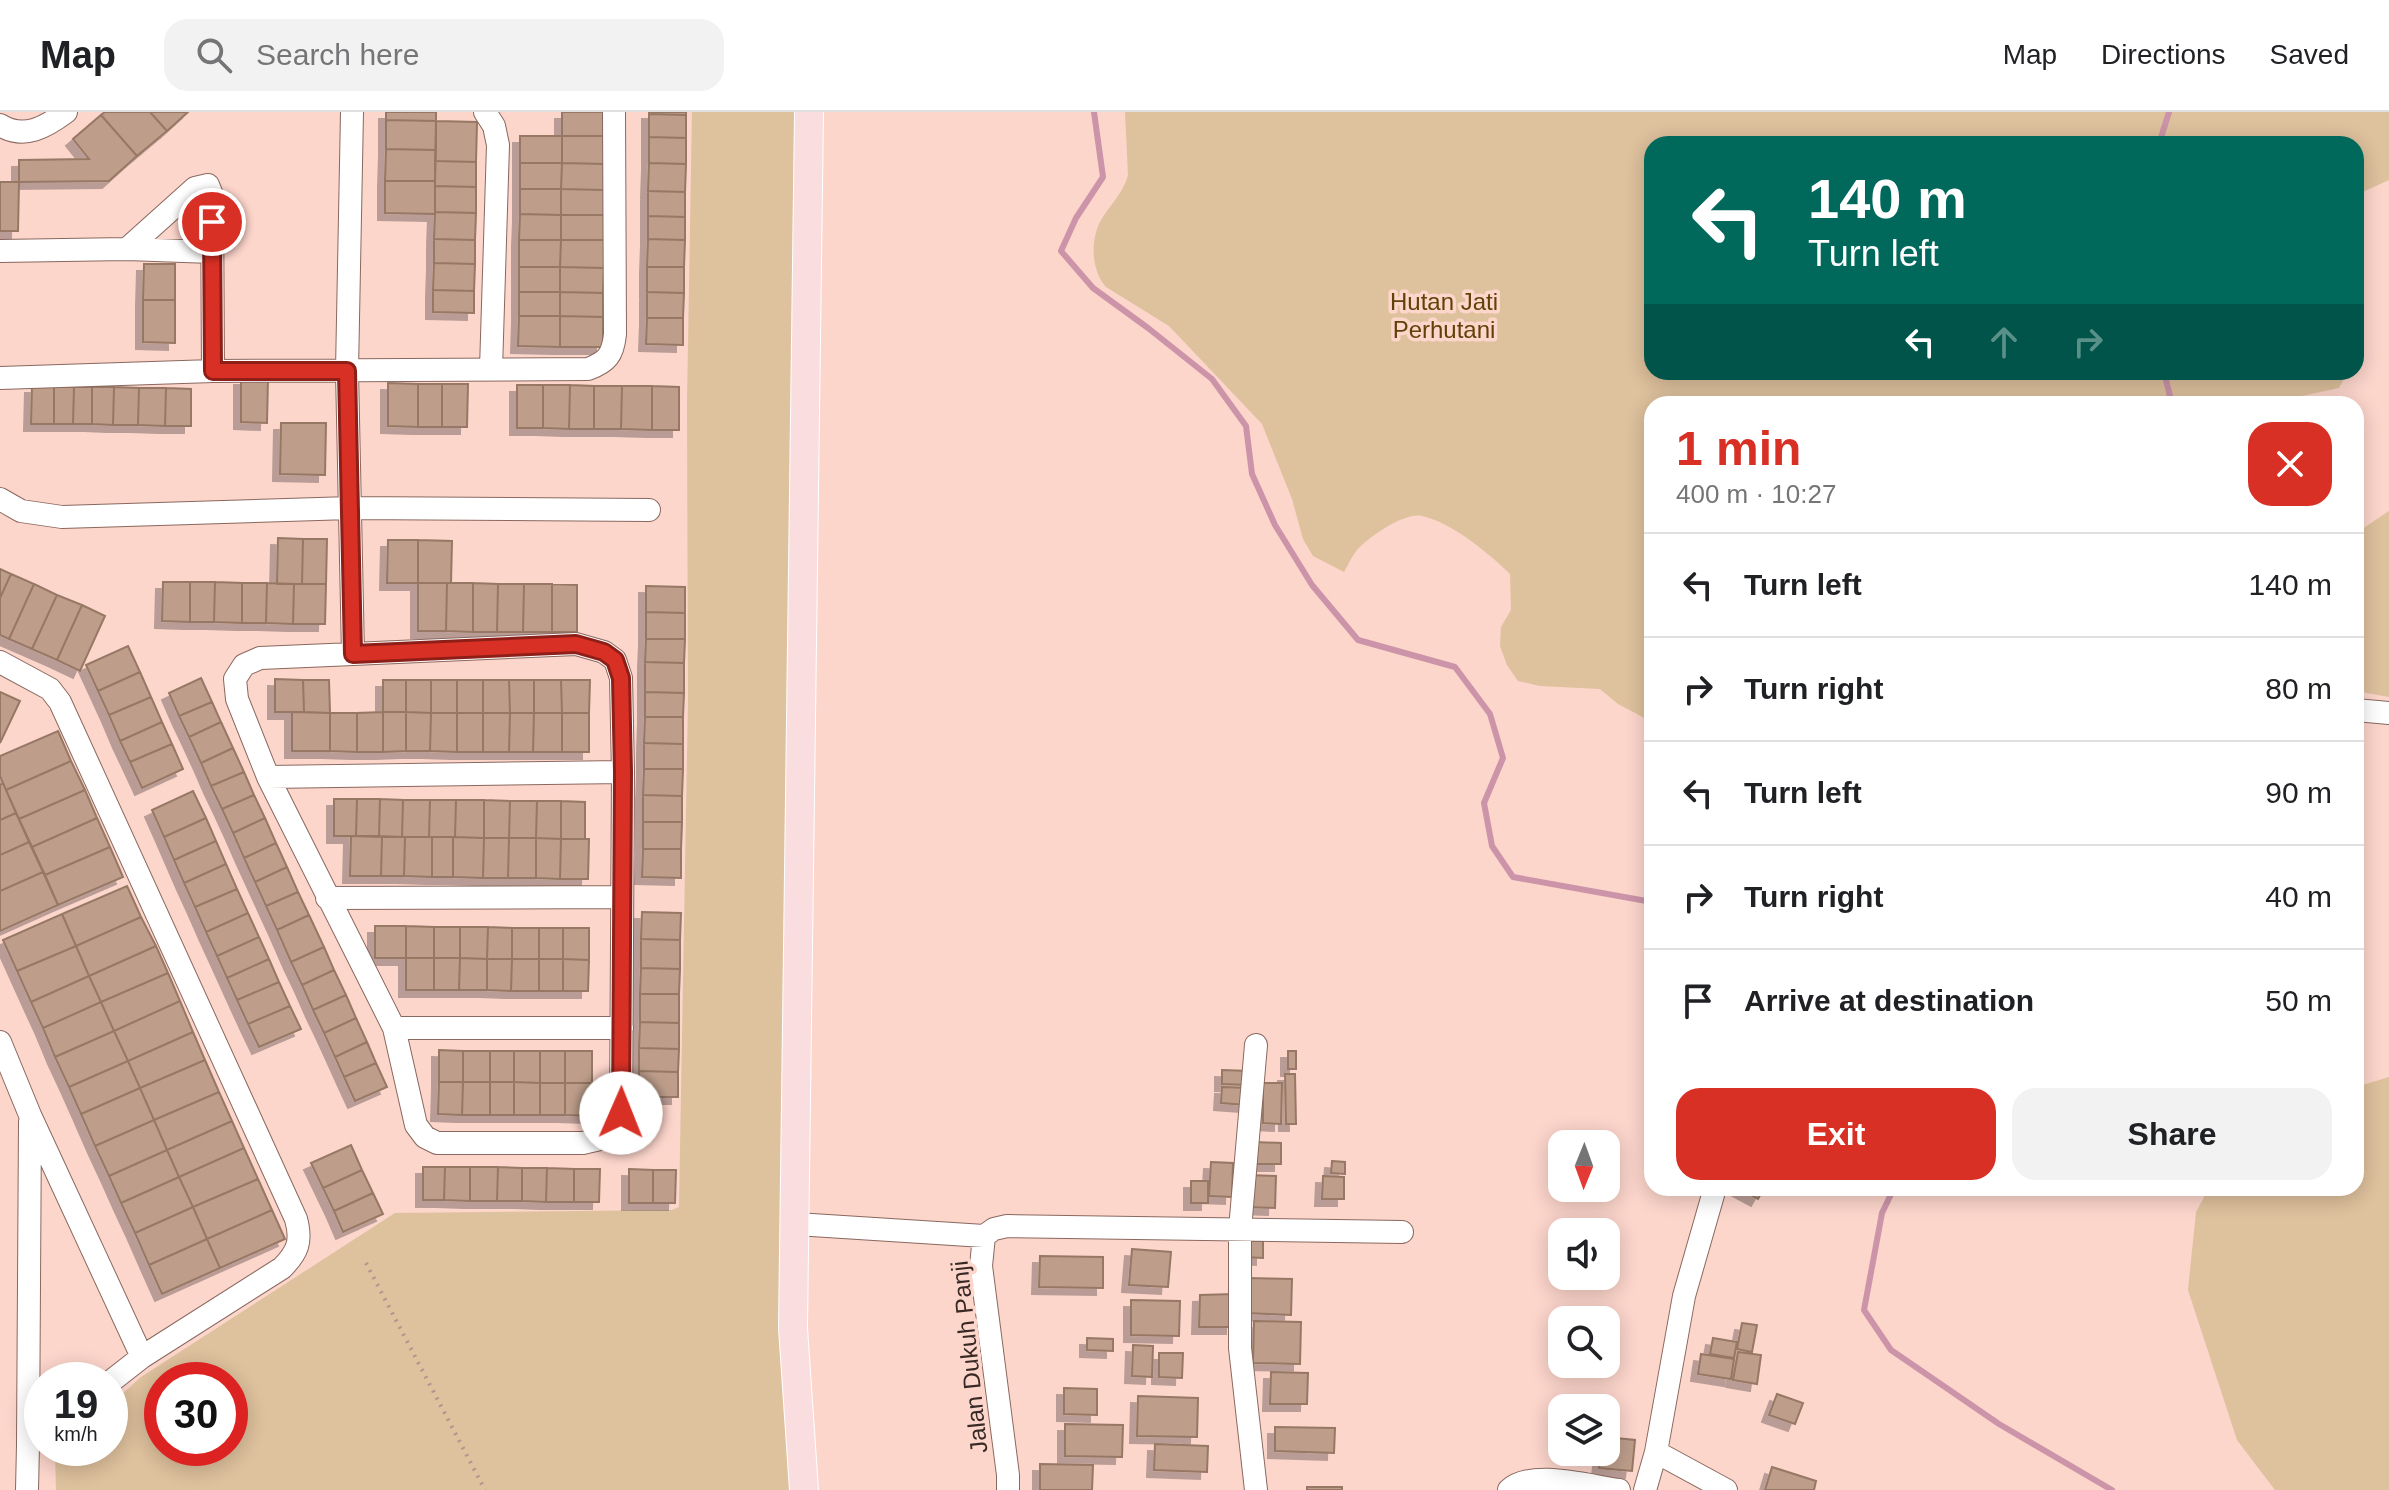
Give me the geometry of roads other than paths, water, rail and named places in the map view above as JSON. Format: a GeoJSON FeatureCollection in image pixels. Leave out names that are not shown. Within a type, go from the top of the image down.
{"type":"FeatureCollection","features":[{"type":"Feature","properties":{"kind":"main road"},"geometry":{"type":"LineString","coordinates":[[804,1490],[793,1328],[809,112]]}},
{"type":"Feature","properties":{"kind":"street"},"geometry":{"type":"LineString","coordinates":[[0,125],[8,130],[28,132],[47,126],[66,112]]}},
{"type":"Feature","properties":{"kind":"street"},"geometry":{"type":"LineString","coordinates":[[352,112],[347,371],[353,654]]}},
{"type":"Feature","properties":{"kind":"street"},"geometry":{"type":"LineString","coordinates":[[485,112],[494,126],[498,145],[491,369]]}},
{"type":"Feature","properties":{"kind":"street"},"geometry":{"type":"LineString","coordinates":[[0,378],[213,371],[588,369],[605,363],[614,349],[614,112]]}},
{"type":"Feature","properties":{"kind":"street"},"geometry":{"type":"LineString","coordinates":[[127,249],[195,188],[208,185],[212,195],[213,371]]}},
{"type":"Feature","properties":{"kind":"street"},"geometry":{"type":"LineString","coordinates":[[0,251],[127,249],[212,252]]}},
{"type":"Feature","properties":{"kind":"street"},"geometry":{"type":"LineString","coordinates":[[0,499],[21,511],[62,517],[350,508],[649,510]]}},
{"type":"Feature","properties":{"kind":"street"},"geometry":{"type":"LineString","coordinates":[[576,644],[604,652],[615,660],[621,678],[623,772],[621,1113],[615,1129],[605,1139],[583,1143],[437,1143],[425,1137],[416,1125],[394,1028],[268,777],[237,699],[235,679],[244,665],[260,658],[353,654],[576,644]]}},
{"type":"Feature","properties":{"kind":"street"},"geometry":{"type":"LineString","coordinates":[[0,662],[50,689],[60,702],[300,1232],[300,1243],[294,1256],[282,1268],[128,1368]]}},
{"type":"Feature","properties":{"kind":"street"},"geometry":{"type":"LineString","coordinates":[[2364,711],[2389,713]]}},
{"type":"Feature","properties":{"kind":"street"},"geometry":{"type":"LineString","coordinates":[[268,777],[623,772]]}},
{"type":"Feature","properties":{"kind":"street"},"geometry":{"type":"LineString","coordinates":[[327,898],[621,897]]}},
{"type":"Feature","properties":{"kind":"street"},"geometry":{"type":"LineString","coordinates":[[394,1028],[622,1028]]}},
{"type":"Feature","properties":{"kind":"street"},"geometry":{"type":"LineString","coordinates":[[0,1042],[30,1115],[142,1357]]}},
{"type":"Feature","properties":{"kind":"street"},"geometry":{"type":"LineString","coordinates":[[1256,1045],[1240,1229],[1240,1348],[1256,1490]]}},
{"type":"Feature","properties":{"kind":"street"},"geometry":{"type":"LineString","coordinates":[[30,1115],[34,1362]]}},
{"type":"Feature","properties":{"kind":"street"},"geometry":{"type":"LineString","coordinates":[[1645,1490],[1656,1452],[1684,1296],[1713,1196]]}},
{"type":"Feature","properties":{"kind":"street"},"geometry":{"type":"LineString","coordinates":[[796,1224],[984,1236]]}},
{"type":"Feature","properties":{"kind":"street","name":"Jalan Dukuh Panji"},"geometry":{"type":"LineString","coordinates":[[1008,1490],[981,1266],[984,1236],[994,1229],[1007,1226],[1402,1232]]}},
{"type":"Feature","properties":{"kind":"street"},"geometry":{"type":"LineString","coordinates":[[1656,1452],[1726,1490]]}},
{"type":"Feature","properties":{"kind":"street"},"geometry":{"type":"LineString","coordinates":[[27,1490],[31,1466]]}},
{"type":"Feature","properties":{"kind":"street"},"geometry":{"type":"LineString","coordinates":[[1509,1490],[1520,1481],[1534,1479],[1619,1490]]}},
{"type":"Feature","properties":{"kind":"waterway"},"geometry":{"type":"LineString","coordinates":[[1094,112],[1103,177],[1076,218],[1061,251],[1093,288],[1212,379],[1246,426],[1252,474],[1275,525],[1312,585],[1358,640],[1455,667],[1490,714],[1503,758],[1484,803],[1492,846],[1513,877],[1644,901]]}},
{"type":"Feature","properties":{"kind":"waterway"},"geometry":{"type":"LineString","coordinates":[[2162,136],[2169,112]]}},
{"type":"Feature","properties":{"kind":"waterway"},"geometry":{"type":"LineString","coordinates":[[2166,380],[2170,396]]}},
{"type":"Feature","properties":{"kind":"waterway"},"geometry":{"type":"LineString","coordinates":[[1890,1196],[1882,1213],[1864,1310],[1891,1350],[1999,1424],[2112,1490]]}},
{"type":"Feature","properties":{"kind":"park label","name":"Hutan Jati Perhutani"},"geometry":{"type":"Point","coordinates":[1444,315]}}]}
